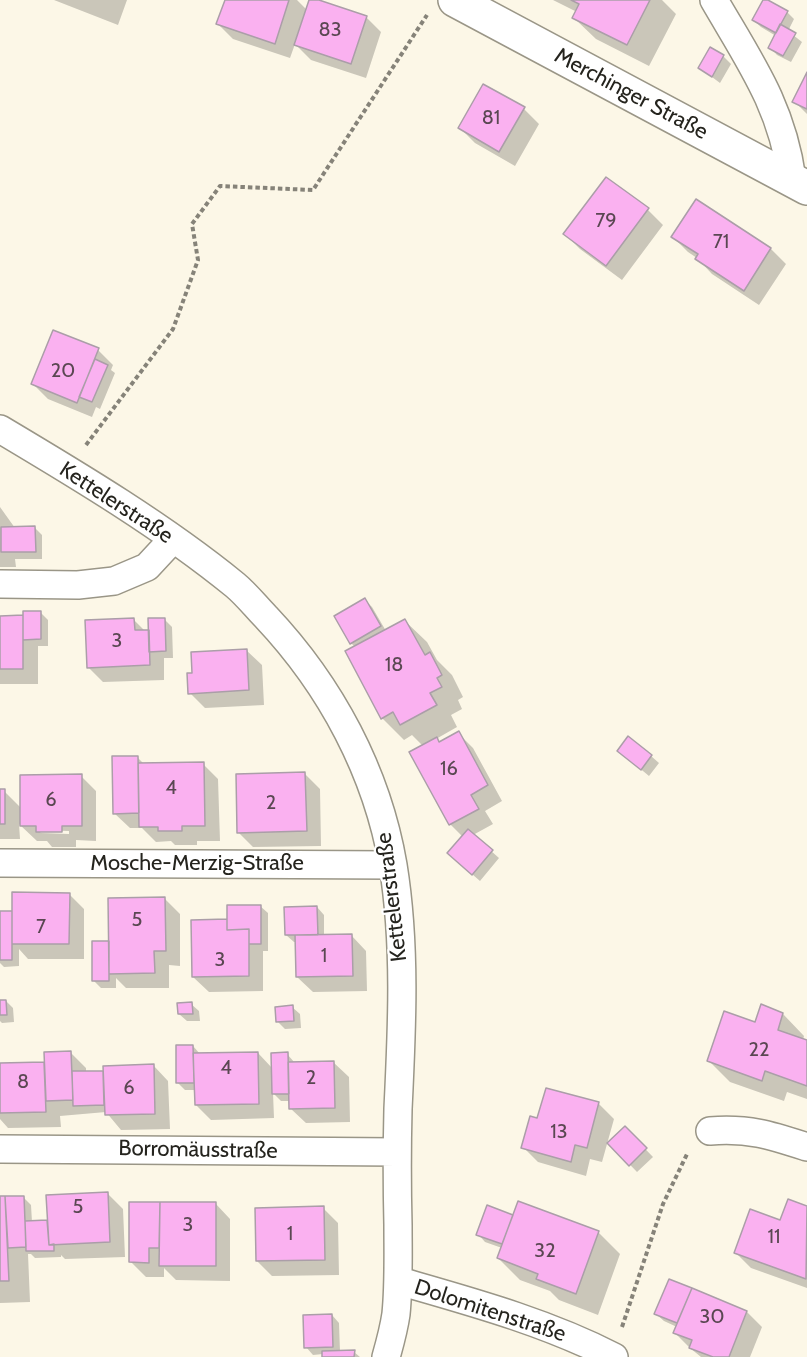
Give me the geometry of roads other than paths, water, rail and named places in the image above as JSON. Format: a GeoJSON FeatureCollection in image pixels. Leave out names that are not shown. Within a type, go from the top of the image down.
{"type":"FeatureCollection","features":[{"type":"Feature","properties":{"kind":"street"},"geometry":{"type":"LineString","coordinates":[[714,0],[763,83],[778,119],[799,184]]}},
{"type":"Feature","properties":{"kind":"street","name":"Merchinger Straße"},"geometry":{"type":"LineString","coordinates":[[442,5],[799,184]]}},
{"type":"Feature","properties":{"kind":"street","name":"Kettelerstraße"},"geometry":{"type":"LineString","coordinates":[[0,429],[67,469],[173,539],[237,587],[290,642],[320,682],[361,754],[381,810],[393,865],[401,954],[401,1049],[397,1152],[399,1281],[396,1317],[386,1357]]}},
{"type":"Feature","properties":{"kind":"street"},"geometry":{"type":"LineString","coordinates":[[0,584],[78,585],[114,581],[147,567],[173,539]]}},
{"type":"Feature","properties":{"kind":"street","name":"Mosche-Merzig-Straße"},"geometry":{"type":"LineString","coordinates":[[0,862],[393,865]]}},
{"type":"Feature","properties":{"kind":"street"},"geometry":{"type":"LineString","coordinates":[[710,1131],[735,1129],[764,1132],[807,1147]]}},
{"type":"Feature","properties":{"kind":"street","name":"Borromäusstraße"},"geometry":{"type":"LineString","coordinates":[[0,1149],[397,1152]]}},
{"type":"Feature","properties":{"kind":"street","name":"Dolomitenstraße"},"geometry":{"type":"LineString","coordinates":[[399,1281],[489,1306],[552,1329],[613,1357]]}}]}
